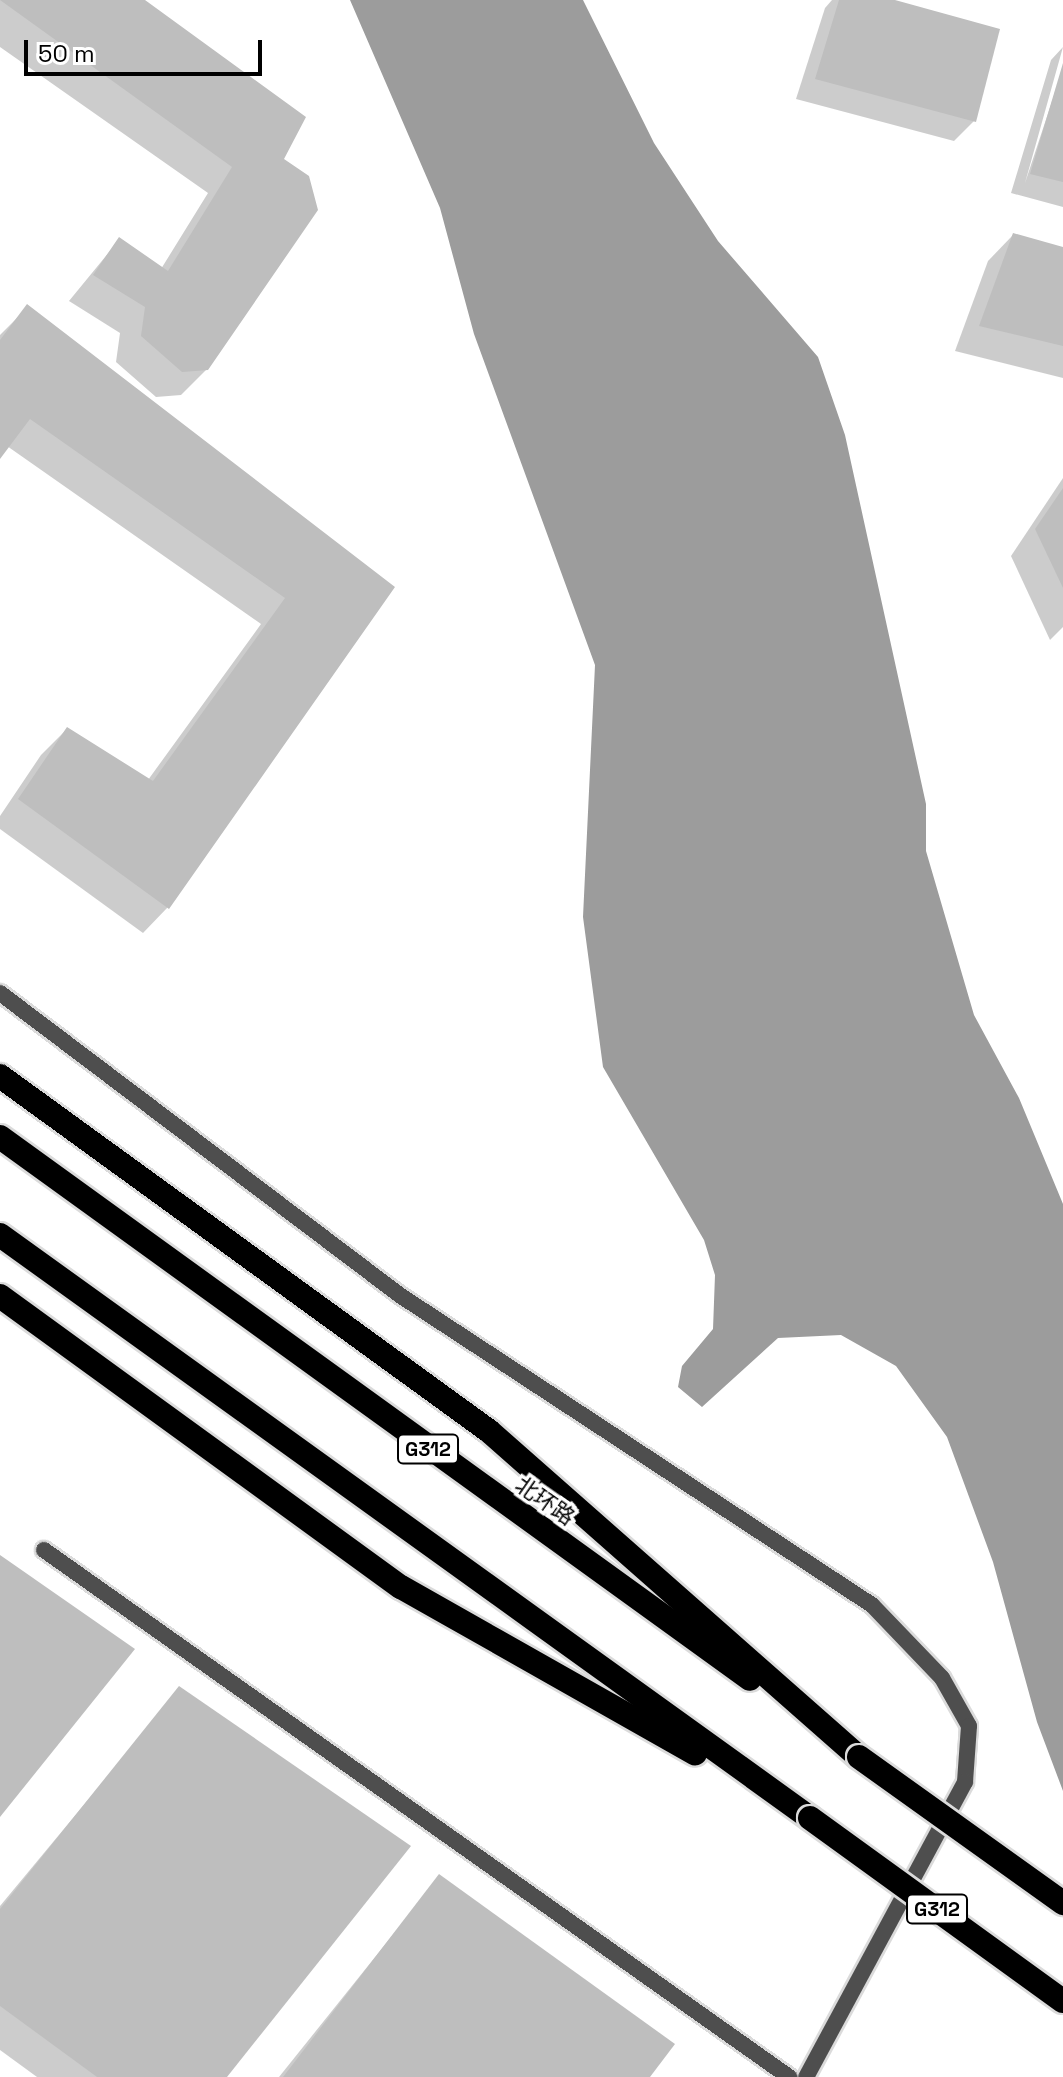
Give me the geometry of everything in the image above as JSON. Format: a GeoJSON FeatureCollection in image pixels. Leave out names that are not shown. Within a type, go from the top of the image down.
{"type":"FeatureCollection","features":[{"type":"Feature","properties":{"kind":"highway"},"geometry":{"type":"LineString","coordinates":[[0,1076],[489,1431],[859,1757]]}},
{"type":"Feature","properties":{"kind":"highway","name":"北环路"},"geometry":{"type":"LineString","coordinates":[[0,1137],[1063,1903]]}},
{"type":"Feature","properties":{"kind":"highway","name":"G312"},"geometry":{"type":"LineString","coordinates":[[0,1235],[1063,2001]]}},
{"type":"Feature","properties":{"kind":"highway"},"geometry":{"type":"LineString","coordinates":[[0,1296],[401,1587],[810,1818]]}},
{"type":"Feature","properties":{"kind":"street"},"geometry":{"type":"LineString","coordinates":[[0,993],[401,1296],[872,1605],[942,1678],[969,1726],[965,1782],[806,2077]]}},
{"type":"Feature","properties":{"kind":"street"},"geometry":{"type":"LineString","coordinates":[[44,1550],[789,2077]]}},
{"type":"Feature","properties":{"kind":"shaded area"},"geometry":{"type":"Polygon","coordinates":[[[350,0],[583,0],[654,143],[718,241],[818,357],[845,435],[926,804],[926,851],[974,1015],[1019,1098],[1063,1204],[1063,1791],[1037,1722],[993,1562],[947,1437],[896,1366],[841,1335],[778,1338],[702,1407],[678,1387],[682,1366],[713,1329],[715,1275],[704,1240],[603,1067],[583,917],[595,665],[474,334],[440,208],[350,0]]]}},
{"type":"Feature","properties":{"kind":"building"},"geometry":{"type":"Polygon","coordinates":[[[0,0],[145,0],[306,117],[284,159],[309,176],[318,210],[208,370],[182,372],[141,336],[145,307],[93,275],[119,237],[168,271],[232,167],[0,0]]]}},
{"type":"Feature","properties":{"kind":"building"},"geometry":{"type":"Polygon","coordinates":[[[839,0],[895,0],[1000,29],[976,122],[815,79],[839,0]]]}},
{"type":"Feature","properties":{"kind":"building"},"geometry":{"type":"Polygon","coordinates":[[[1063,63],[1063,182],[1030,174],[1063,63]]]}},
{"type":"Feature","properties":{"kind":"building"},"geometry":{"type":"Polygon","coordinates":[[[1013,233],[1063,247],[1063,346],[979,326],[1013,233]]]}},
{"type":"Feature","properties":{"kind":"building"},"geometry":{"type":"Polygon","coordinates":[[[27,304],[395,587],[169,909],[18,799],[67,727],[153,781],[285,598],[30,419],[0,459],[0,340],[27,304]]]}},
{"type":"Feature","properties":{"kind":"building"},"geometry":{"type":"Polygon","coordinates":[[[1063,488],[1063,588],[1035,529],[1063,488]]]}},
{"type":"Feature","properties":{"kind":"building"},"geometry":{"type":"Polygon","coordinates":[[[0,1555],[135,1649],[0,1817],[0,1555]]]}},
{"type":"Feature","properties":{"kind":"building"},"geometry":{"type":"Polygon","coordinates":[[[179,1686],[411,1846],[227,2077],[97,2077],[0,2006],[0,1909],[179,1686]]]}},
{"type":"Feature","properties":{"kind":"building"},"geometry":{"type":"Polygon","coordinates":[[[439,1874],[675,2044],[650,2077],[283,2077],[439,1874]]]}}]}
